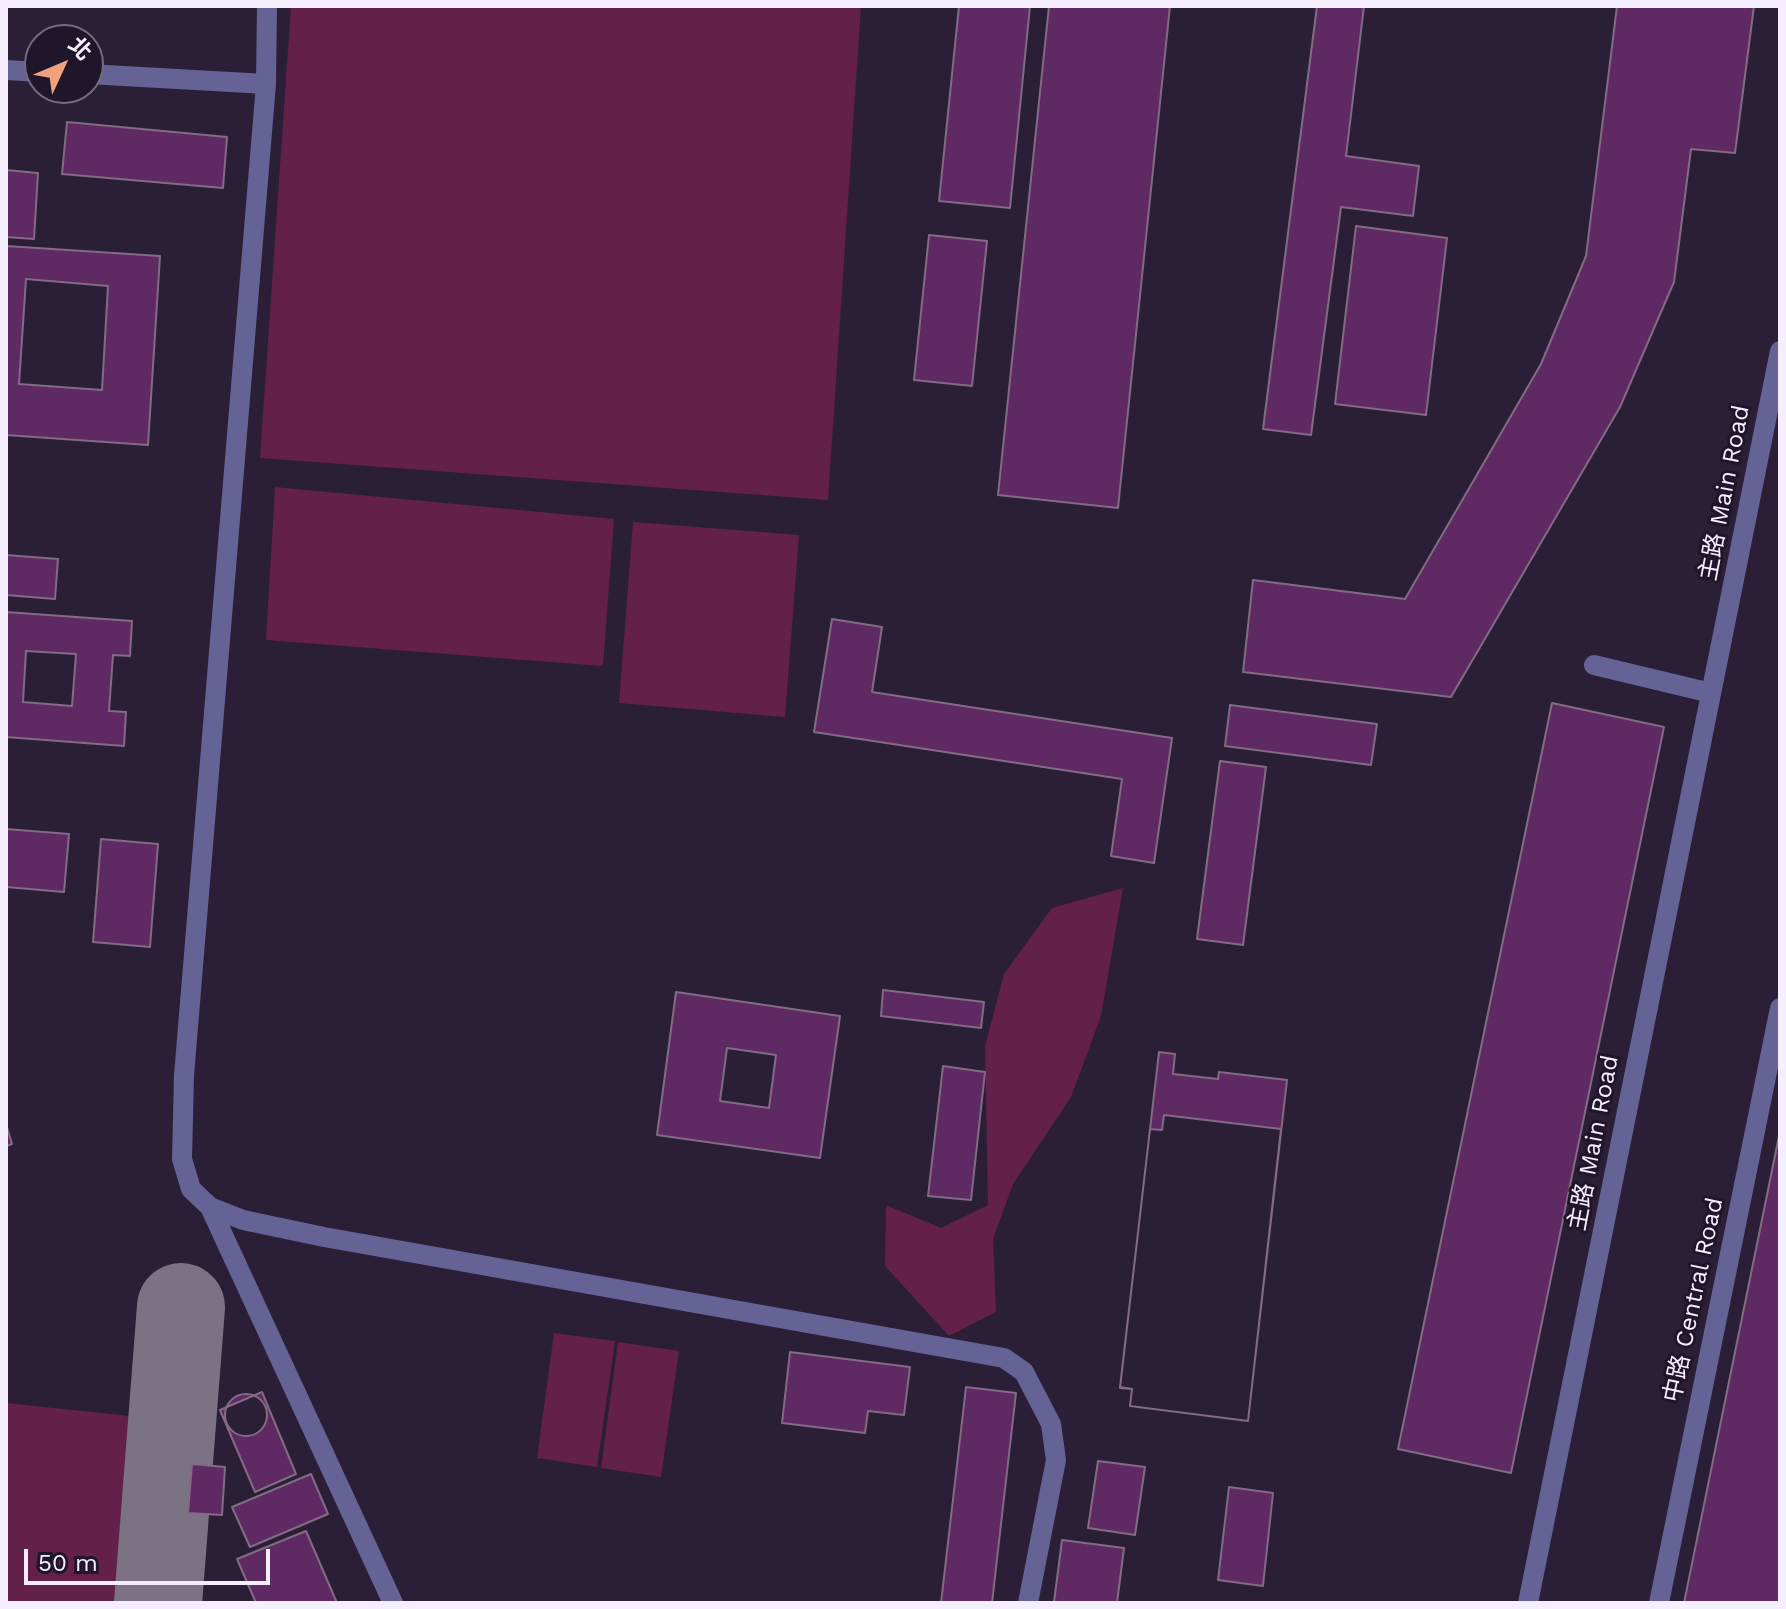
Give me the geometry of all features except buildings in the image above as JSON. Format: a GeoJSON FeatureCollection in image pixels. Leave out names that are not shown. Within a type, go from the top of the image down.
{"type":"FeatureCollection","features":[{"type":"Feature","properties":{"kind":"lane"},"geometry":{"type":"LineString","coordinates":[[267,6],[266,84],[184,1075],[182,1159],[191,1189],[210,1207],[393,1603]]}},
{"type":"Feature","properties":{"kind":"lane"},"geometry":{"type":"LineString","coordinates":[[104,75],[266,84]]}},
{"type":"Feature","properties":{"kind":"lane","name":"主路 Main Road"},"geometry":{"type":"LineString","coordinates":[[1528,1603],[1780,351]]}},
{"type":"Feature","properties":{"kind":"lane"},"geometry":{"type":"LineString","coordinates":[[1594,665],[1711,693]]}},
{"type":"Feature","properties":{"kind":"lane","name":"中路 Central Road"},"geometry":{"type":"LineString","coordinates":[[1659,1603],[1780,1008]]}},
{"type":"Feature","properties":{"kind":"lane"},"geometry":{"type":"LineString","coordinates":[[210,1207],[243,1220],[324,1237],[1004,1358],[1024,1372],[1051,1424],[1056,1460],[1028,1603]]}},
{"type":"Feature","properties":{"kind":"shaded area"},"geometry":{"type":"Polygon","coordinates":[[[291,6],[861,6],[828,500],[260,458],[291,6]]]}},
{"type":"Feature","properties":{"kind":"shaded area"},"geometry":{"type":"Polygon","coordinates":[[[275,487],[614,519],[603,666],[266,640],[275,487]]]}},
{"type":"Feature","properties":{"kind":"shaded area"},"geometry":{"type":"Polygon","coordinates":[[[633,522],[799,535],[785,717],[619,703],[633,522]]]}},
{"type":"Feature","properties":{"kind":"shaded area"},"geometry":{"type":"Polygon","coordinates":[[[1123,888],[1101,1016],[1071,1097],[1013,1184],[993,1239],[996,1312],[949,1336],[885,1266],[886,1205],[941,1228],[988,1205],[985,1046],[1004,974],[1052,908],[1123,888]]]}},
{"type":"Feature","properties":{"kind":"shaded area"},"geometry":{"type":"Polygon","coordinates":[[[554,1333],[615,1341],[597,1467],[537,1458],[554,1333]]]}},
{"type":"Feature","properties":{"kind":"shaded area"},"geometry":{"type":"Polygon","coordinates":[[[618,1342],[679,1351],[661,1477],[601,1468],[618,1342]]]}},
{"type":"Feature","properties":{"kind":"shaded area"},"geometry":{"type":"Polygon","coordinates":[[[6,1403],[149,1418],[141,1603],[6,1603],[6,1403]]]}},
{"type":"Feature","properties":{"kind":"taxiway"},"geometry":{"type":"LineString","coordinates":[[158,1603],[181,1307]]}}]}
